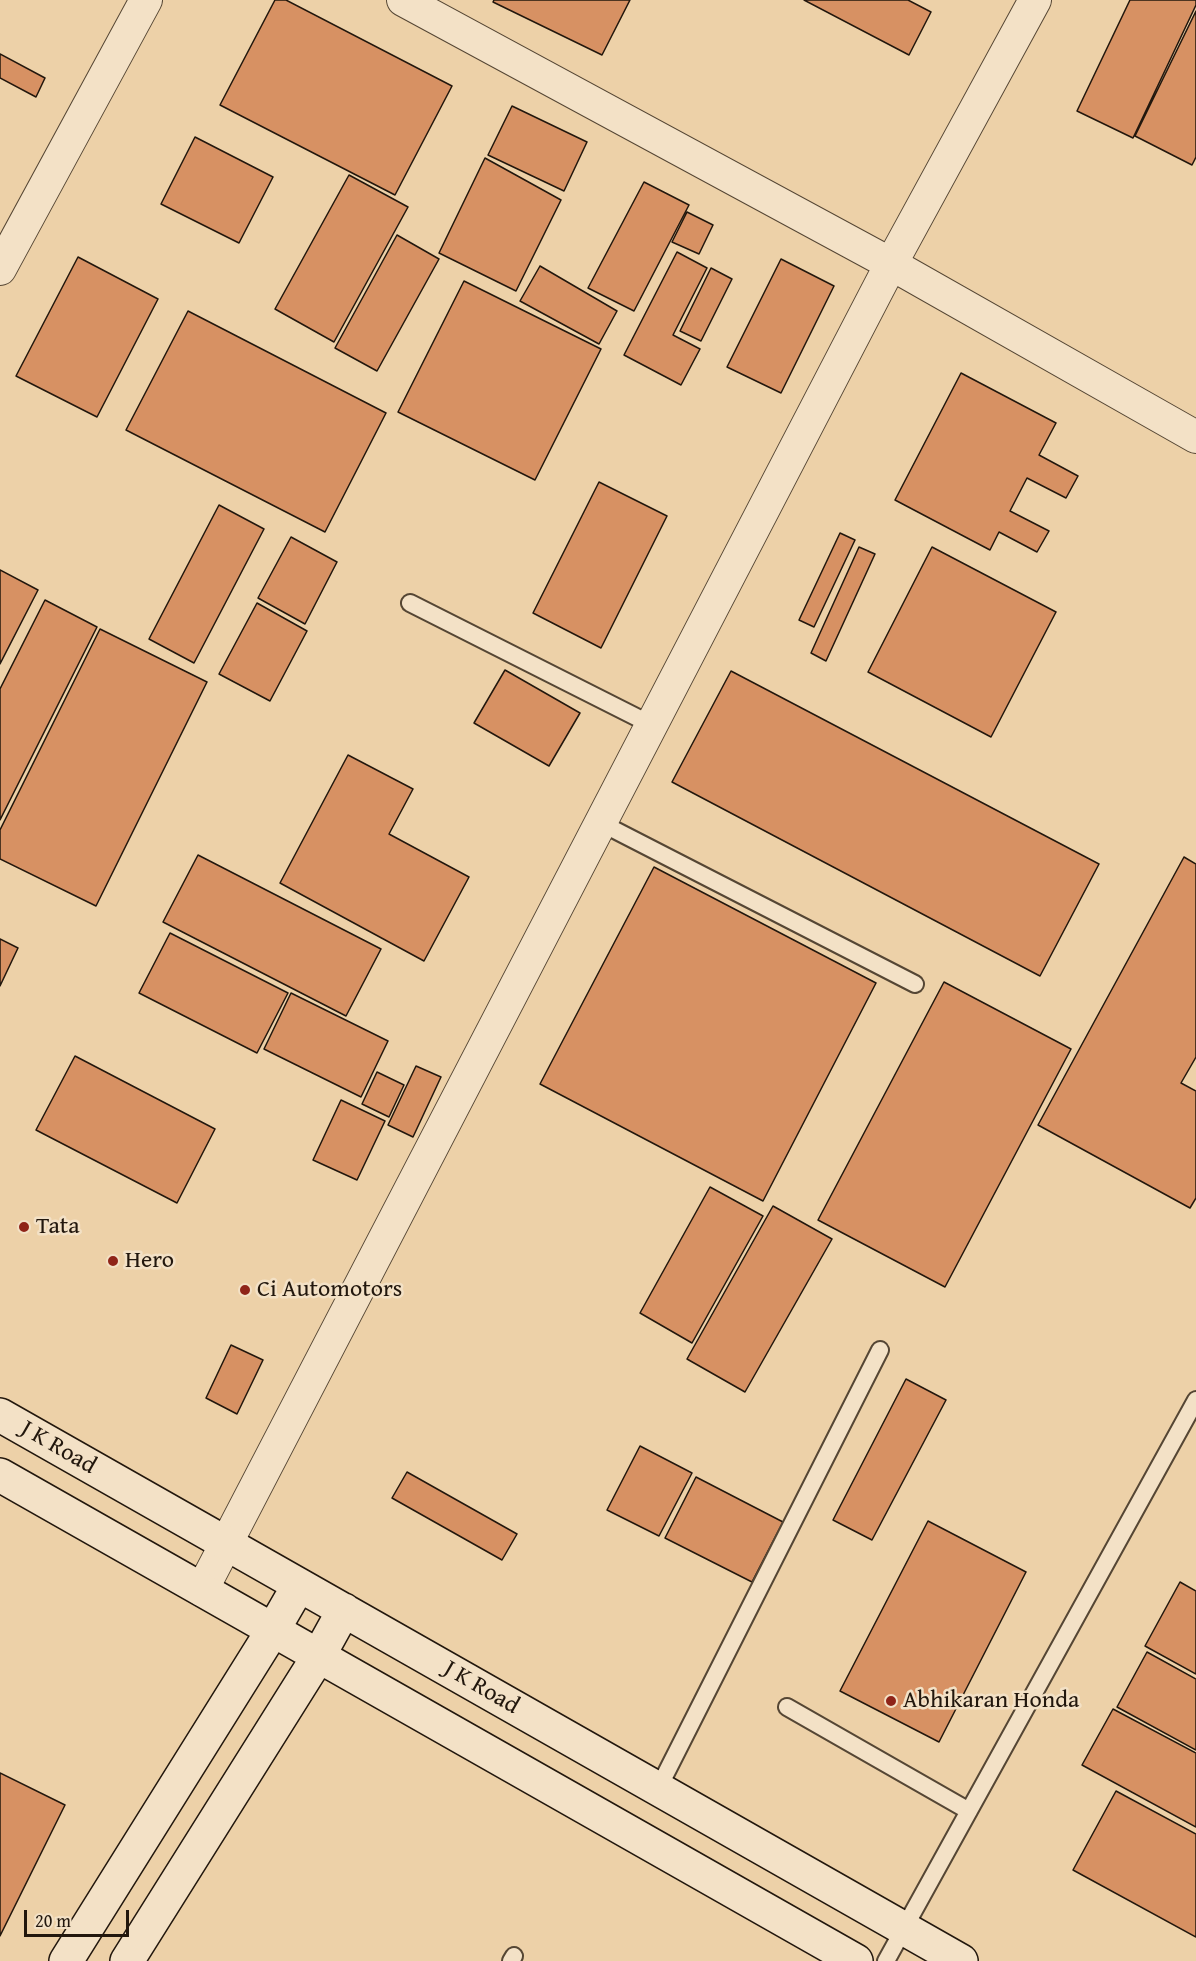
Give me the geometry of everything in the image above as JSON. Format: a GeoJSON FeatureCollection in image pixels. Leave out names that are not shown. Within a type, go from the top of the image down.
{"type":"FeatureCollection","features":[{"type":"Feature","properties":{"kind":"main road","name":"J K Road"},"geometry":{"type":"LineString","coordinates":[[0,1415],[961,1961]]}},
{"type":"Feature","properties":{"kind":"main road"},"geometry":{"type":"LineString","coordinates":[[0,1475],[856,1961]]}},
{"type":"Feature","properties":{"kind":"main road"},"geometry":{"type":"LineString","coordinates":[[66,1961],[299,1585]]}},
{"type":"Feature","properties":{"kind":"main road"},"geometry":{"type":"LineString","coordinates":[[127,1961],[318,1656],[344,1610]]}},
{"type":"Feature","properties":{"kind":"street"},"geometry":{"type":"LineString","coordinates":[[0,269],[146,0]]}},
{"type":"Feature","properties":{"kind":"street"},"geometry":{"type":"LineString","coordinates":[[404,0],[891,264],[1196,437]]}},
{"type":"Feature","properties":{"kind":"street"},"geometry":{"type":"LineString","coordinates":[[202,1590],[891,264],[1035,0]]}},
{"type":"Feature","properties":{"kind":"lane"},"geometry":{"type":"LineString","coordinates":[[410,603],[652,725]]}},
{"type":"Feature","properties":{"kind":"lane"},"geometry":{"type":"LineString","coordinates":[[601,823],[915,984]]}},
{"type":"Feature","properties":{"kind":"lane"},"geometry":{"type":"LineString","coordinates":[[658,1789],[880,1350]]}},
{"type":"Feature","properties":{"kind":"lane"},"geometry":{"type":"LineString","coordinates":[[886,1961],[1196,1400]]}},
{"type":"Feature","properties":{"kind":"lane"},"geometry":{"type":"LineString","coordinates":[[787,1707],[969,1811]]}},
{"type":"Feature","properties":{"kind":"building"},"geometry":{"type":"Polygon","coordinates":[[[275,0],[286,0],[452,86],[395,195],[220,105],[275,0]]]}},
{"type":"Feature","properties":{"kind":"building"},"geometry":{"type":"Polygon","coordinates":[[[494,0],[630,0],[602,55],[493,2],[494,0]]]}},
{"type":"Feature","properties":{"kind":"building"},"geometry":{"type":"Polygon","coordinates":[[[804,0],[908,0],[931,12],[909,55],[804,0]]]}},
{"type":"Feature","properties":{"kind":"building"},"geometry":{"type":"Polygon","coordinates":[[[1130,0],[1196,0],[1196,5],[1133,138],[1077,111],[1130,0]]]}},
{"type":"Feature","properties":{"kind":"building"},"geometry":{"type":"Polygon","coordinates":[[[1196,11],[1196,157],[1192,165],[1135,136],[1196,11]]]}},
{"type":"Feature","properties":{"kind":"building"},"geometry":{"type":"Polygon","coordinates":[[[0,54],[45,78],[36,97],[0,78],[0,54]]]}},
{"type":"Feature","properties":{"kind":"building"},"geometry":{"type":"Polygon","coordinates":[[[512,106],[587,142],[564,191],[488,155],[512,106]]]}},
{"type":"Feature","properties":{"kind":"building"},"geometry":{"type":"Polygon","coordinates":[[[195,137],[273,177],[239,243],[161,204],[195,137]]]}},
{"type":"Feature","properties":{"kind":"building"},"geometry":{"type":"Polygon","coordinates":[[[485,158],[561,200],[516,291],[439,253],[485,158]]]}},
{"type":"Feature","properties":{"kind":"building"},"geometry":{"type":"Polygon","coordinates":[[[349,175],[408,207],[334,342],[275,309],[349,175]]]}},
{"type":"Feature","properties":{"kind":"building"},"geometry":{"type":"Polygon","coordinates":[[[644,182],[689,205],[634,311],[588,288],[644,182]]]}},
{"type":"Feature","properties":{"kind":"building"},"geometry":{"type":"Polygon","coordinates":[[[687,212],[713,225],[699,254],[672,242],[687,212]]]}},
{"type":"Feature","properties":{"kind":"building"},"geometry":{"type":"Polygon","coordinates":[[[397,235],[439,259],[377,371],[335,348],[397,235]]]}},
{"type":"Feature","properties":{"kind":"building"},"geometry":{"type":"Polygon","coordinates":[[[677,252],[707,268],[673,335],[700,349],[681,385],[624,355],[677,252]]]}},
{"type":"Feature","properties":{"kind":"building"},"geometry":{"type":"Polygon","coordinates":[[[78,257],[158,299],[97,417],[16,376],[78,257]]]}},
{"type":"Feature","properties":{"kind":"building"},"geometry":{"type":"Polygon","coordinates":[[[781,259],[834,286],[781,393],[727,367],[781,259]]]}},
{"type":"Feature","properties":{"kind":"building"},"geometry":{"type":"Polygon","coordinates":[[[540,266],[617,311],[599,344],[520,301],[540,266]]]}},
{"type":"Feature","properties":{"kind":"building"},"geometry":{"type":"Polygon","coordinates":[[[711,268],[732,279],[701,341],[680,331],[711,268]]]}},
{"type":"Feature","properties":{"kind":"building"},"geometry":{"type":"Polygon","coordinates":[[[464,281],[601,349],[535,480],[398,412],[464,281]]]}},
{"type":"Feature","properties":{"kind":"building"},"geometry":{"type":"Polygon","coordinates":[[[188,311],[386,413],[325,532],[126,430],[188,311]]]}},
{"type":"Feature","properties":{"kind":"building"},"geometry":{"type":"Polygon","coordinates":[[[961,373],[1056,423],[1039,455],[1078,476],[1066,498],[1027,478],[1010,511],[1049,531],[1037,552],[999,532],[990,550],[895,500],[961,373]]]}},
{"type":"Feature","properties":{"kind":"building"},"geometry":{"type":"Polygon","coordinates":[[[599,482],[667,516],[601,648],[533,613],[599,482]]]}},
{"type":"Feature","properties":{"kind":"building"},"geometry":{"type":"Polygon","coordinates":[[[219,505],[264,529],[194,663],[149,639],[219,505]]]}},
{"type":"Feature","properties":{"kind":"building"},"geometry":{"type":"Polygon","coordinates":[[[840,533],[855,540],[814,627],[799,620],[840,533]]]}},
{"type":"Feature","properties":{"kind":"building"},"geometry":{"type":"Polygon","coordinates":[[[291,537],[337,562],[305,624],[258,598],[291,537]]]}},
{"type":"Feature","properties":{"kind":"building"},"geometry":{"type":"Polygon","coordinates":[[[859,547],[875,554],[826,661],[811,653],[859,547]]]}},
{"type":"Feature","properties":{"kind":"building"},"geometry":{"type":"Polygon","coordinates":[[[932,547],[1056,612],[991,737],[868,672],[932,547]]]}},
{"type":"Feature","properties":{"kind":"building"},"geometry":{"type":"Polygon","coordinates":[[[0,570],[38,590],[0,664],[0,570]]]}},
{"type":"Feature","properties":{"kind":"building"},"geometry":{"type":"Polygon","coordinates":[[[45,600],[97,627],[0,820],[0,689],[45,600]]]}},
{"type":"Feature","properties":{"kind":"building"},"geometry":{"type":"Polygon","coordinates":[[[257,603],[307,631],[270,701],[219,674],[257,603]]]}},
{"type":"Feature","properties":{"kind":"building"},"geometry":{"type":"Polygon","coordinates":[[[100,629],[207,682],[96,906],[0,859],[0,830],[100,629]]]}},
{"type":"Feature","properties":{"kind":"building"},"geometry":{"type":"Polygon","coordinates":[[[505,670],[580,713],[549,766],[474,723],[505,670]]]}},
{"type":"Feature","properties":{"kind":"building"},"geometry":{"type":"Polygon","coordinates":[[[731,671],[1099,864],[1040,976],[672,782],[731,671]]]}},
{"type":"Feature","properties":{"kind":"building"},"geometry":{"type":"Polygon","coordinates":[[[348,755],[413,789],[389,834],[469,877],[424,961],[280,883],[348,755]]]}},
{"type":"Feature","properties":{"kind":"building"},"geometry":{"type":"Polygon","coordinates":[[[198,855],[381,949],[346,1016],[163,922],[198,855]]]}},
{"type":"Feature","properties":{"kind":"building"},"geometry":{"type":"Polygon","coordinates":[[[1184,857],[1196,864],[1196,1057],[1181,1083],[1196,1091],[1196,1198],[1190,1208],[1038,1125],[1184,857]]]}},
{"type":"Feature","properties":{"kind":"building"},"geometry":{"type":"Polygon","coordinates":[[[654,867],[876,983],[763,1201],[540,1084],[654,867]]]}},
{"type":"Feature","properties":{"kind":"building"},"geometry":{"type":"Polygon","coordinates":[[[170,933],[288,993],[257,1053],[139,993],[170,933]]]}},
{"type":"Feature","properties":{"kind":"building"},"geometry":{"type":"Polygon","coordinates":[[[0,939],[18,948],[0,986],[0,939]]]}},
{"type":"Feature","properties":{"kind":"building"},"geometry":{"type":"Polygon","coordinates":[[[944,982],[1071,1049],[945,1287],[818,1220],[944,982]]]}},
{"type":"Feature","properties":{"kind":"building"},"geometry":{"type":"Polygon","coordinates":[[[291,993],[388,1041],[361,1097],[264,1049],[291,993]]]}},
{"type":"Feature","properties":{"kind":"building"},"geometry":{"type":"Polygon","coordinates":[[[75,1056],[215,1129],[177,1203],[36,1130],[75,1056]]]}},
{"type":"Feature","properties":{"kind":"building"},"geometry":{"type":"Polygon","coordinates":[[[416,1066],[441,1077],[413,1137],[388,1125],[416,1066]]]}},
{"type":"Feature","properties":{"kind":"building"},"geometry":{"type":"Polygon","coordinates":[[[377,1072],[404,1085],[389,1117],[362,1104],[377,1072]]]}},
{"type":"Feature","properties":{"kind":"building"},"geometry":{"type":"Polygon","coordinates":[[[341,1100],[385,1121],[357,1180],[313,1160],[341,1100]]]}},
{"type":"Feature","properties":{"kind":"building"},"geometry":{"type":"Polygon","coordinates":[[[710,1187],[763,1216],[692,1343],[640,1313],[710,1187]]]}},
{"type":"Feature","properties":{"kind":"building"},"geometry":{"type":"Polygon","coordinates":[[[773,1206],[832,1239],[745,1392],[687,1359],[773,1206]]]}},
{"type":"Feature","properties":{"kind":"building"},"geometry":{"type":"Polygon","coordinates":[[[231,1345],[263,1360],[237,1414],[206,1398],[231,1345]]]}},
{"type":"Feature","properties":{"kind":"building"},"geometry":{"type":"Polygon","coordinates":[[[906,1379],[946,1400],[872,1540],[833,1520],[906,1379]]]}},
{"type":"Feature","properties":{"kind":"building"},"geometry":{"type":"Polygon","coordinates":[[[640,1446],[692,1473],[659,1536],[607,1510],[640,1446]]]}},
{"type":"Feature","properties":{"kind":"building"},"geometry":{"type":"Polygon","coordinates":[[[407,1472],[517,1534],[502,1560],[392,1498],[407,1472]]]}},
{"type":"Feature","properties":{"kind":"building"},"geometry":{"type":"Polygon","coordinates":[[[696,1477],[783,1522],[752,1582],[665,1538],[696,1477]]]}},
{"type":"Feature","properties":{"kind":"building"},"geometry":{"type":"Polygon","coordinates":[[[928,1521],[1026,1572],[939,1742],[840,1691],[928,1521]]]}},
{"type":"Feature","properties":{"kind":"building"},"geometry":{"type":"Polygon","coordinates":[[[1180,1582],[1196,1591],[1196,1674],[1145,1646],[1180,1582]]]}},
{"type":"Feature","properties":{"kind":"building"},"geometry":{"type":"Polygon","coordinates":[[[1147,1652],[1196,1679],[1196,1750],[1117,1707],[1147,1652]]]}},
{"type":"Feature","properties":{"kind":"building"},"geometry":{"type":"Polygon","coordinates":[[[1113,1709],[1196,1753],[1196,1827],[1082,1765],[1113,1709]]]}},
{"type":"Feature","properties":{"kind":"building"},"geometry":{"type":"Polygon","coordinates":[[[0,1773],[65,1805],[0,1936],[0,1773]]]}},
{"type":"Feature","properties":{"kind":"building"},"geometry":{"type":"Polygon","coordinates":[[[1116,1791],[1196,1834],[1196,1937],[1073,1870],[1116,1791]]]}},
{"type":"Feature","properties":{"kind":"place","name":"Tata"},"geometry":{"type":"Point","coordinates":[24,1227]}},
{"type":"Feature","properties":{"kind":"place","name":"Hero"},"geometry":{"type":"Point","coordinates":[113,1261]}},
{"type":"Feature","properties":{"kind":"place","name":"Ci Automotors"},"geometry":{"type":"Point","coordinates":[245,1290]}},
{"type":"Feature","properties":{"kind":"place","name":"Abhikaran Honda"},"geometry":{"type":"Point","coordinates":[891,1701]}}]}
